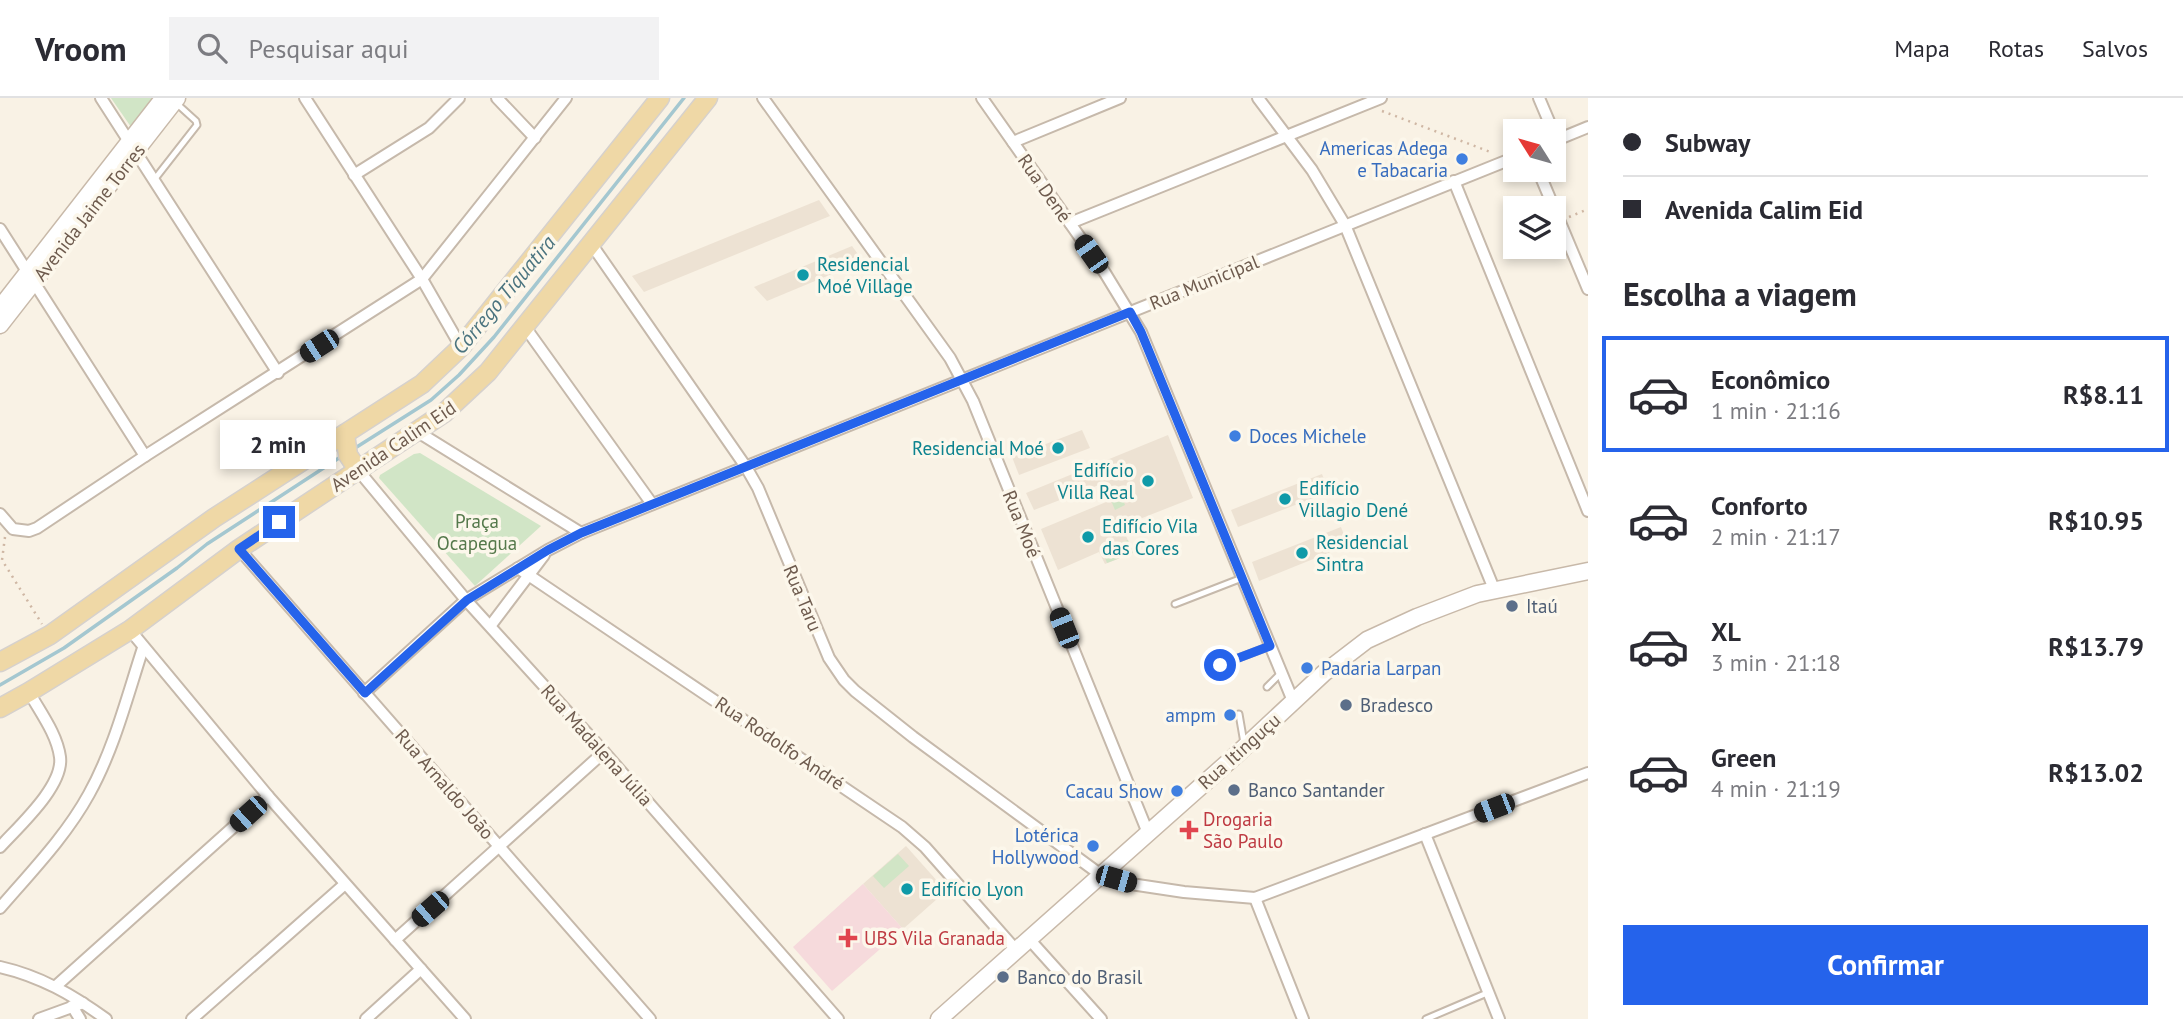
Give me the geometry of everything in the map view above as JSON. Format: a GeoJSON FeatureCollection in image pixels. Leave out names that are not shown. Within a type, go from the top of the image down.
{"type":"FeatureCollection","features":[{"type":"Feature","properties":{"kind":"main road","name":"Avenida Calim Eid"},"geometry":{"type":"LineString","coordinates":[[0,708],[130,630],[239,549],[351,453],[461,346],[660,98]]}},
{"type":"Feature","properties":{"kind":"main road","name":"Avenida Calim Eid"},"geometry":{"type":"LineString","coordinates":[[0,662],[50,635],[214,518],[351,453],[418,432],[444,414],[474,386],[525,327],[708,98]]}},
{"type":"Feature","properties":{"kind":"main road","name":"Avenida Jaime Torres"},"geometry":{"type":"LineString","coordinates":[[0,325],[32,276],[172,99]]}},
{"type":"Feature","properties":{"kind":"main road","name":"Avenida Jaime Torres"},"geometry":{"type":"LineString","coordinates":[[0,308],[32,276]]}},
{"type":"Feature","properties":{"kind":"main road","name":"Rua Itinguçu"},"geometry":{"type":"LineString","coordinates":[[939,1019],[1331,667],[1367,640],[1426,613],[1494,589],[1588,571]]}},
{"type":"Feature","properties":{"kind":"street"},"geometry":{"type":"LineString","coordinates":[[101,98],[278,373]]}},
{"type":"Feature","properties":{"kind":"street"},"geometry":{"type":"LineString","coordinates":[[305,98],[422,279],[461,346]]}},
{"type":"Feature","properties":{"kind":"street"},"geometry":{"type":"LineString","coordinates":[[354,175],[421,134],[459,98]]}},
{"type":"Feature","properties":{"kind":"street"},"geometry":{"type":"LineString","coordinates":[[497,98],[535,138]]}},
{"type":"Feature","properties":{"kind":"street"},"geometry":{"type":"LineString","coordinates":[[3,519],[20,531],[37,528],[422,279],[566,98]]}},
{"type":"Feature","properties":{"kind":"street","name":"Rua Moé"},"geometry":{"type":"LineString","coordinates":[[763,98],[950,358],[962,379],[1148,832]]}},
{"type":"Feature","properties":{"kind":"street","name":"Rua Dené"},"geometry":{"type":"LineString","coordinates":[[982,98],[1070,223],[1141,332],[1293,701]]}},
{"type":"Feature","properties":{"kind":"street"},"geometry":{"type":"LineString","coordinates":[[1013,142],[1120,98]]}},
{"type":"Feature","properties":{"kind":"street"},"geometry":{"type":"LineString","coordinates":[[1258,98],[1316,176],[1345,225],[1494,589]]}},
{"type":"Feature","properties":{"kind":"street"},"geometry":{"type":"LineString","coordinates":[[1070,223],[1381,98]]}},
{"type":"Feature","properties":{"kind":"street"},"geometry":{"type":"LineString","coordinates":[[1539,98],[1548,119]]}},
{"type":"Feature","properties":{"kind":"street"},"geometry":{"type":"LineString","coordinates":[[1566,133],[1588,127]]}},
{"type":"Feature","properties":{"kind":"street","name":"Rua Municipal"},"geometry":{"type":"LineString","coordinates":[[581,533],[1503,161]]}},
{"type":"Feature","properties":{"kind":"street"},"geometry":{"type":"LineString","coordinates":[[1454,181],[1588,511]]}},
{"type":"Feature","properties":{"kind":"street"},"geometry":{"type":"LineString","coordinates":[[0,229],[145,456]]}},
{"type":"Feature","properties":{"kind":"street"},"geometry":{"type":"LineString","coordinates":[[1566,237],[1588,289]]}},
{"type":"Feature","properties":{"kind":"street","name":"Rua Taru"},"geometry":{"type":"LineString","coordinates":[[592,244],[746,467],[758,488],[829,658],[844,680],[913,737],[1101,875]]}},
{"type":"Feature","properties":{"kind":"street"},"geometry":{"type":"LineString","coordinates":[[525,327],[652,504]]}},
{"type":"Feature","properties":{"kind":"street"},"geometry":{"type":"LineString","coordinates":[[418,432],[581,533]]}},
{"type":"Feature","properties":{"kind":"street","name":"Rua Madalena Júlia"},"geometry":{"type":"LineString","coordinates":[[351,453],[467,600],[838,1019]]}},
{"type":"Feature","properties":{"kind":"street"},"geometry":{"type":"LineString","coordinates":[[365,693],[467,600],[581,533]]}},
{"type":"Feature","properties":{"kind":"street","name":"Rua Arnaldo João"},"geometry":{"type":"LineString","coordinates":[[239,549],[650,1019]]}},
{"type":"Feature","properties":{"kind":"street"},"geometry":{"type":"LineString","coordinates":[[491,625],[548,550]]}},
{"type":"Feature","properties":{"kind":"street","name":"Rua Rodolfo André"},"geometry":{"type":"LineString","coordinates":[[518,568],[902,827],[925,847],[1016,950]]}},
{"type":"Feature","properties":{"kind":"street"},"geometry":{"type":"LineString","coordinates":[[130,630],[268,796],[465,1019]]}},
{"type":"Feature","properties":{"kind":"street"},"geometry":{"type":"LineString","coordinates":[[0,908],[74,818],[88,796],[116,730],[143,648]]}},
{"type":"Feature","properties":{"kind":"street"},"geometry":{"type":"LineString","coordinates":[[0,848],[44,797],[59,771],[61,759],[57,745],[29,692]]}},
{"type":"Feature","properties":{"kind":"street"},"geometry":{"type":"LineString","coordinates":[[395,940],[604,752]]}},
{"type":"Feature","properties":{"kind":"street"},"geometry":{"type":"LineString","coordinates":[[1101,875],[1131,884],[1184,892],[1255,898],[1588,773]]}},
{"type":"Feature","properties":{"kind":"street"},"geometry":{"type":"LineString","coordinates":[[56,986],[268,796]]}},
{"type":"Feature","properties":{"kind":"street"},"geometry":{"type":"LineString","coordinates":[[1424,834],[1499,1019]]}},
{"type":"Feature","properties":{"kind":"street"},"geometry":{"type":"LineString","coordinates":[[192,1019],[345,884]]}},
{"type":"Feature","properties":{"kind":"street"},"geometry":{"type":"LineString","coordinates":[[1255,898],[1303,1019]]}},
{"type":"Feature","properties":{"kind":"street"},"geometry":{"type":"LineString","coordinates":[[1028,939],[1101,1019]]}},
{"type":"Feature","properties":{"kind":"street"},"geometry":{"type":"LineString","coordinates":[[0,967],[22,972],[56,986],[78,1004],[106,1019]]}},
{"type":"Feature","properties":{"kind":"street"},"geometry":{"type":"LineString","coordinates":[[366,1019],[421,970]]}},
{"type":"Feature","properties":{"kind":"street"},"geometry":{"type":"LineString","coordinates":[[40,1019],[78,1004]]}},
{"type":"Feature","properties":{"kind":"street"},"geometry":{"type":"LineString","coordinates":[[78,1004],[80,1019]]}},
{"type":"Feature","properties":{"kind":"lane"},"geometry":{"type":"LineString","coordinates":[[154,180],[197,125],[172,99]]}},
{"type":"Feature","properties":{"kind":"lane"},"geometry":{"type":"LineString","coordinates":[[1175,604],[1241,578]]}},
{"type":"Feature","properties":{"kind":"lane"},"geometry":{"type":"LineString","coordinates":[[1220,665],[1270,646]]}},
{"type":"Feature","properties":{"kind":"lane"},"geometry":{"type":"LineString","coordinates":[[1267,687],[1282,673]]}},
{"type":"Feature","properties":{"kind":"lane"},"geometry":{"type":"LineString","coordinates":[[1239,714],[1245,746]]}},
{"type":"Feature","properties":{"kind":"lane"},"geometry":{"type":"LineString","coordinates":[[1426,1019],[1489,993]]}},
{"type":"Feature","properties":{"kind":"path"},"geometry":{"type":"LineString","coordinates":[[1365,104],[1493,153]]}},
{"type":"Feature","properties":{"kind":"path"},"geometry":{"type":"LineString","coordinates":[[1566,218],[1588,209]]}},
{"type":"Feature","properties":{"kind":"path"},"geometry":{"type":"LineString","coordinates":[[3,519],[2,561],[50,635]]}},
{"type":"Feature","properties":{"kind":"shaded area"},"geometry":{"type":"Polygon","coordinates":[[[819,200],[830,216],[644,292],[632,276],[819,200]]]}},
{"type":"Feature","properties":{"kind":"shaded area","name":"Residencial Moé Village"},"geometry":{"type":"Polygon","coordinates":[[[852,246],[863,261],[767,301],[754,287],[852,246]]]}},
{"type":"Feature","properties":{"kind":"shaded area","name":"Residencial Moé"},"geometry":{"type":"Polygon","coordinates":[[[1082,430],[1090,448],[1019,475],[1012,457],[1082,430]]]}},
{"type":"Feature","properties":{"kind":"shaded area"},"geometry":{"type":"Polygon","coordinates":[[[1168,435],[1193,498],[1122,526],[1133,553],[1105,564],[1099,552],[1058,570],[1041,529],[1111,500],[1104,483],[1034,510],[1026,493],[1168,435]]]}},
{"type":"Feature","properties":{"kind":"shaded area","name":"Edifício Villagio Dené"},"geometry":{"type":"Polygon","coordinates":[[[1322,474],[1329,492],[1238,527],[1231,510],[1322,474]]]}},
{"type":"Feature","properties":{"kind":"shaded area","name":"Residencial Sintra"},"geometry":{"type":"Polygon","coordinates":[[[1341,527],[1348,545],[1259,581],[1252,562],[1341,527]]]}},
{"type":"Feature","properties":{"kind":"shaded area"},"geometry":{"type":"Polygon","coordinates":[[[906,846],[946,891],[903,929],[863,884],[906,846]]]}},
{"type":"Feature","properties":{"kind":"shaded area","name":"UBS Vila Granada"},"geometry":{"type":"Polygon","coordinates":[[[863,884],[903,929],[832,991],[793,947],[863,884]]]}},
{"type":"Feature","properties":{"kind":"green space"},"geometry":{"type":"Polygon","coordinates":[[[111,98],[153,98],[131,127],[111,98]]]}},
{"type":"Feature","properties":{"kind":"green space","name":"Praça Ocapegua"},"geometry":{"type":"Polygon","coordinates":[[[420,453],[541,526],[475,586],[379,478],[414,454],[420,453]]]}},
{"type":"Feature","properties":{"kind":"green space"},"geometry":{"type":"Polygon","coordinates":[[[1118,486],[1125,505],[1115,510],[1107,491],[1118,486]]]}},
{"type":"Feature","properties":{"kind":"green space"},"geometry":{"type":"Polygon","coordinates":[[[1128,540],[1133,553],[1107,563],[1102,550],[1128,540]]]}},
{"type":"Feature","properties":{"kind":"green space"},"geometry":{"type":"Polygon","coordinates":[[[898,854],[909,866],[884,888],[873,876],[898,854]]]}},
{"type":"Feature","properties":{"kind":"waterway","name":"Córrego Tiquatira"},"geometry":{"type":"LineString","coordinates":[[352,450],[431,400],[459,375],[494,337],[684,98]]}},
{"type":"Feature","properties":{"kind":"waterway","name":"Córrego Tiquatira"},"geometry":{"type":"LineString","coordinates":[[0,685],[64,648],[207,544],[342,456]]}},
{"type":"Feature","properties":{"kind":"place","name":"Americas Adega e Tabacaria"},"geometry":{"type":"Point","coordinates":[1462,159]}},
{"type":"Feature","properties":{"kind":"place","name":"Residencial Moé Village"},"geometry":{"type":"Point","coordinates":[803,275]}},
{"type":"Feature","properties":{"kind":"place","name":"Doces Michele"},"geometry":{"type":"Point","coordinates":[1235,436]}},
{"type":"Feature","properties":{"kind":"place","name":"Residencial Moé"},"geometry":{"type":"Point","coordinates":[1058,448]}},
{"type":"Feature","properties":{"kind":"place","name":"Edifício Villa Real"},"geometry":{"type":"Point","coordinates":[1148,481]}},
{"type":"Feature","properties":{"kind":"place","name":"Edifício Villagio Dené"},"geometry":{"type":"Point","coordinates":[1285,499]}},
{"type":"Feature","properties":{"kind":"place","name":"Edifício Vila das Cores"},"geometry":{"type":"Point","coordinates":[1088,537]}},
{"type":"Feature","properties":{"kind":"place","name":"Residencial Sintra"},"geometry":{"type":"Point","coordinates":[1302,553]}},
{"type":"Feature","properties":{"kind":"place","name":"Itaú"},"geometry":{"type":"Point","coordinates":[1512,606]}},
{"type":"Feature","properties":{"kind":"place","name":"Padaria Larpan"},"geometry":{"type":"Point","coordinates":[1307,668]}},
{"type":"Feature","properties":{"kind":"place","name":"Bradesco"},"geometry":{"type":"Point","coordinates":[1346,705]}},
{"type":"Feature","properties":{"kind":"place","name":"ampm"},"geometry":{"type":"Point","coordinates":[1230,715]}},
{"type":"Feature","properties":{"kind":"place","name":"Banco Santander"},"geometry":{"type":"Point","coordinates":[1234,790]}},
{"type":"Feature","properties":{"kind":"place","name":"Cacau Show"},"geometry":{"type":"Point","coordinates":[1177,791]}},
{"type":"Feature","properties":{"kind":"place","name":"Drogaria São Paulo"},"geometry":{"type":"Point","coordinates":[1189,830]}},
{"type":"Feature","properties":{"kind":"place","name":"Lotérica Hollywood"},"geometry":{"type":"Point","coordinates":[1093,846]}},
{"type":"Feature","properties":{"kind":"place","name":"Edifício Lyon"},"geometry":{"type":"Point","coordinates":[907,889]}},
{"type":"Feature","properties":{"kind":"place","name":"UBS Vila Granada"},"geometry":{"type":"Point","coordinates":[848,938]}},
{"type":"Feature","properties":{"kind":"place","name":"Banco do Brasil"},"geometry":{"type":"Point","coordinates":[1003,977]}},
{"type":"Feature","properties":{"kind":"route"},"geometry":{"type":"LineString","coordinates":[[279,522],[239,549],[365,693],[467,600],[581,533],[1130,312],[1141,332],[1270,646],[1220,665]]}}]}
